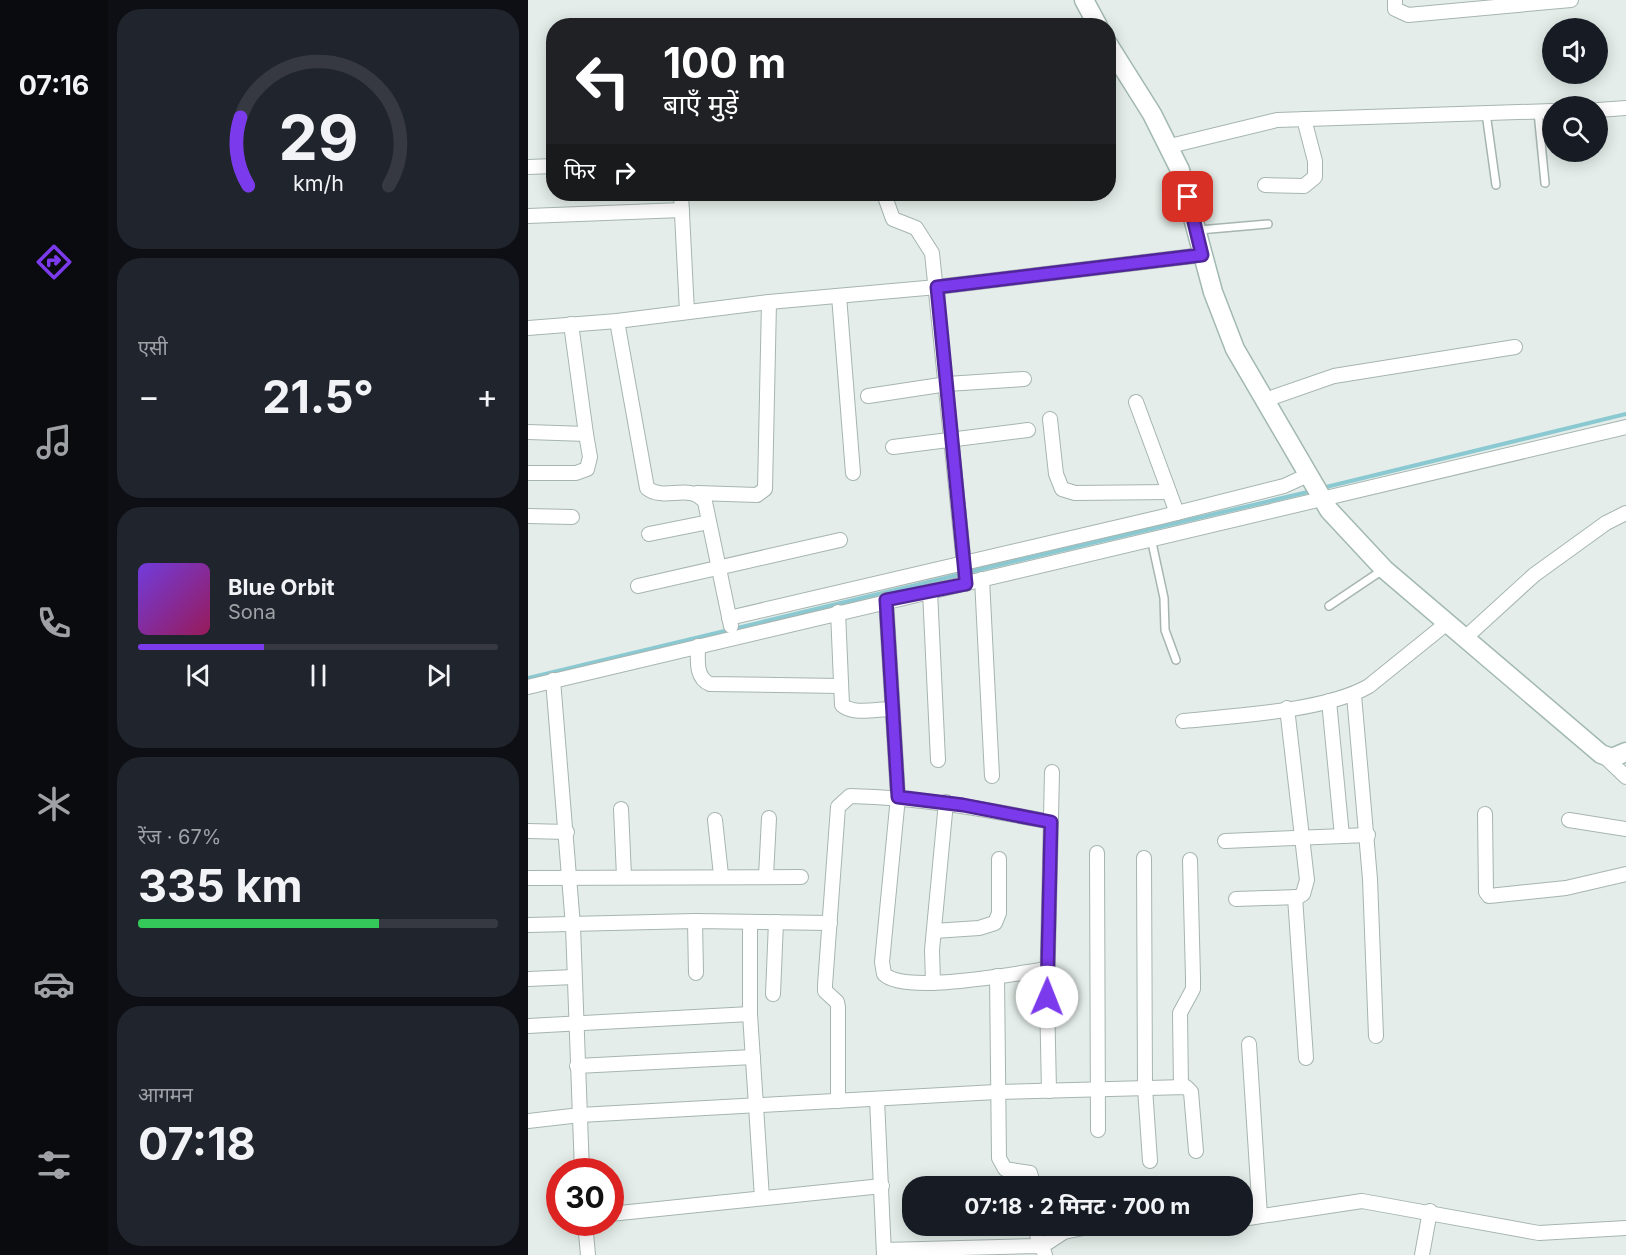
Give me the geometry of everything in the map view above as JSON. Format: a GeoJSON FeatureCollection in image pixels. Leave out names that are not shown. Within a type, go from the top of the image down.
{"type":"FeatureCollection","features":[{"type":"Feature","properties":{"kind":"street"},"geometry":{"type":"LineString","coordinates":[[1084,0],[1094,18]]}},
{"type":"Feature","properties":{"kind":"street"},"geometry":{"type":"LineString","coordinates":[[1395,0],[1395,9],[1402,15],[1468,5],[1571,0]]}},
{"type":"Feature","properties":{"kind":"street"},"geometry":{"type":"LineString","coordinates":[[1116,67],[1170,146],[1180,170],[1220,315],[1235,349],[1315,487],[1351,537],[1383,569],[1605,756],[1626,777]]}},
{"type":"Feature","properties":{"kind":"street"},"geometry":{"type":"LineString","coordinates":[[1608,109],[1626,108]]}},
{"type":"Feature","properties":{"kind":"street"},"geometry":{"type":"LineString","coordinates":[[1170,146],[1277,120],[1542,112]]}},
{"type":"Feature","properties":{"kind":"street"},"geometry":{"type":"LineString","coordinates":[[1265,186],[1304,186],[1315,177],[1315,161],[1304,119]]}},
{"type":"Feature","properties":{"kind":"street"},"geometry":{"type":"LineString","coordinates":[[528,167],[546,166]]}},
{"type":"Feature","properties":{"kind":"street"},"geometry":{"type":"LineString","coordinates":[[681,201],[687,312]]}},
{"type":"Feature","properties":{"kind":"street"},"geometry":{"type":"LineString","coordinates":[[887,201],[893,219],[912,225],[928,244],[932,253],[965,573]]}},
{"type":"Feature","properties":{"kind":"street"},"geometry":{"type":"LineString","coordinates":[[528,216],[682,210]]}},
{"type":"Feature","properties":{"kind":"street"},"geometry":{"type":"LineString","coordinates":[[528,328],[617,321],[768,302],[937,287],[1202,255]]}},
{"type":"Feature","properties":{"kind":"street"},"geometry":{"type":"LineString","coordinates":[[839,296],[853,473]]}},
{"type":"Feature","properties":{"kind":"street"},"geometry":{"type":"LineString","coordinates":[[617,321],[647,488],[656,493],[757,495],[765,489],[768,302]]}},
{"type":"Feature","properties":{"kind":"street"},"geometry":{"type":"LineString","coordinates":[[528,473],[576,473],[587,469],[590,457],[571,324]]}},
{"type":"Feature","properties":{"kind":"street"},"geometry":{"type":"LineString","coordinates":[[1265,400],[1334,376],[1515,347]]}},
{"type":"Feature","properties":{"kind":"street"},"geometry":{"type":"LineString","coordinates":[[867,396],[947,384],[1024,379]]}},
{"type":"Feature","properties":{"kind":"street"},"geometry":{"type":"LineString","coordinates":[[1136,402],[1177,513]]}},
{"type":"Feature","properties":{"kind":"street"},"geometry":{"type":"LineString","coordinates":[[1050,419],[1056,474],[1062,489],[1075,493],[1169,492]]}},
{"type":"Feature","properties":{"kind":"street"},"geometry":{"type":"LineString","coordinates":[[731,628],[838,612],[930,591],[965,573],[982,579],[1151,538],[1315,487],[1626,427]]}},
{"type":"Feature","properties":{"kind":"street"},"geometry":{"type":"LineString","coordinates":[[892,447],[950,442],[1028,430]]}},
{"type":"Feature","properties":{"kind":"street"},"geometry":{"type":"LineString","coordinates":[[528,432],[586,434]]}},
{"type":"Feature","properties":{"kind":"street"},"geometry":{"type":"LineString","coordinates":[[528,687],[698,646],[731,628],[965,573],[1177,513],[1284,486],[1315,487]]}},
{"type":"Feature","properties":{"kind":"street"},"geometry":{"type":"LineString","coordinates":[[697,494],[705,502],[731,628]]}},
{"type":"Feature","properties":{"kind":"street"},"geometry":{"type":"LineString","coordinates":[[1465,638],[1534,574],[1606,523],[1626,513]]}},
{"type":"Feature","properties":{"kind":"street"},"geometry":{"type":"LineString","coordinates":[[528,516],[572,517]]}},
{"type":"Feature","properties":{"kind":"street"},"geometry":{"type":"LineString","coordinates":[[649,534],[709,522]]}},
{"type":"Feature","properties":{"kind":"street"},"geometry":{"type":"LineString","coordinates":[[638,586],[840,540]]}},
{"type":"Feature","properties":{"kind":"street"},"geometry":{"type":"LineString","coordinates":[[982,579],[992,777]]}},
{"type":"Feature","properties":{"kind":"street"},"geometry":{"type":"LineString","coordinates":[[930,591],[938,760]]}},
{"type":"Feature","properties":{"kind":"street"},"geometry":{"type":"LineString","coordinates":[[886,600],[898,797],[883,969],[888,977],[895,980],[933,983],[1048,969]]}},
{"type":"Feature","properties":{"kind":"street"},"geometry":{"type":"LineString","coordinates":[[838,612],[842,705],[846,709],[891,709]]}},
{"type":"Feature","properties":{"kind":"street"},"geometry":{"type":"LineString","coordinates":[[1183,721],[1287,708],[1354,695],[1369,686],[1447,623]]}},
{"type":"Feature","properties":{"kind":"street"},"geometry":{"type":"LineString","coordinates":[[698,646],[699,674],[704,682],[710,684],[840,686]]}},
{"type":"Feature","properties":{"kind":"street"},"geometry":{"type":"LineString","coordinates":[[553,680],[573,926],[582,1158]]}},
{"type":"Feature","properties":{"kind":"street"},"geometry":{"type":"LineString","coordinates":[[1354,695],[1368,835],[1376,1036]]}},
{"type":"Feature","properties":{"kind":"street"},"geometry":{"type":"LineString","coordinates":[[1329,701],[1342,837]]}},
{"type":"Feature","properties":{"kind":"street"},"geometry":{"type":"LineString","coordinates":[[1236,899],[1295,897],[1303,894],[1306,887],[1304,838],[1287,708]]}},
{"type":"Feature","properties":{"kind":"street"},"geometry":{"type":"LineString","coordinates":[[1605,756],[1612,758],[1626,752]]}},
{"type":"Feature","properties":{"kind":"street"},"geometry":{"type":"LineString","coordinates":[[1049,1091],[1048,969],[1052,772]]}},
{"type":"Feature","properties":{"kind":"street"},"geometry":{"type":"LineString","coordinates":[[838,1101],[838,1007],[837,1002],[825,991],[825,985],[838,807],[850,796],[898,797],[946,802],[1051,822]]}},
{"type":"Feature","properties":{"kind":"street"},"geometry":{"type":"LineString","coordinates":[[933,983],[934,931],[946,802]]}},
{"type":"Feature","properties":{"kind":"street"},"geometry":{"type":"LineString","coordinates":[[621,809],[624,876]]}},
{"type":"Feature","properties":{"kind":"street"},"geometry":{"type":"LineString","coordinates":[[1485,814],[1486,892],[1489,896],[1566,888],[1626,874]]}},
{"type":"Feature","properties":{"kind":"street"},"geometry":{"type":"LineString","coordinates":[[766,876],[769,819]]}},
{"type":"Feature","properties":{"kind":"street"},"geometry":{"type":"LineString","coordinates":[[714,820],[721,875]]}},
{"type":"Feature","properties":{"kind":"street"},"geometry":{"type":"LineString","coordinates":[[1569,820],[1626,829]]}},
{"type":"Feature","properties":{"kind":"street"},"geometry":{"type":"LineString","coordinates":[[528,831],[567,832]]}},
{"type":"Feature","properties":{"kind":"street"},"geometry":{"type":"LineString","coordinates":[[1225,841],[1368,835]]}},
{"type":"Feature","properties":{"kind":"street"},"geometry":{"type":"LineString","coordinates":[[1097,853],[1098,1130]]}},
{"type":"Feature","properties":{"kind":"street"},"geometry":{"type":"LineString","coordinates":[[1144,858],[1145,1088],[1150,1161]]}},
{"type":"Feature","properties":{"kind":"street"},"geometry":{"type":"LineString","coordinates":[[934,931],[979,928],[995,923],[999,913],[999,859]]}},
{"type":"Feature","properties":{"kind":"street"},"geometry":{"type":"LineString","coordinates":[[1181,1088],[1180,1013],[1192,989],[1193,978],[1190,860]]}},
{"type":"Feature","properties":{"kind":"street"},"geometry":{"type":"LineString","coordinates":[[528,878],[721,875],[801,877]]}},
{"type":"Feature","properties":{"kind":"street"},"geometry":{"type":"LineString","coordinates":[[1295,897],[1306,1058]]}},
{"type":"Feature","properties":{"kind":"street"},"geometry":{"type":"LineString","coordinates":[[528,926],[695,921],[830,923]]}},
{"type":"Feature","properties":{"kind":"street"},"geometry":{"type":"LineString","coordinates":[[695,921],[696,973]]}},
{"type":"Feature","properties":{"kind":"street"},"geometry":{"type":"LineString","coordinates":[[750,922],[750,1014],[758,1106],[762,1198]]}},
{"type":"Feature","properties":{"kind":"street"},"geometry":{"type":"LineString","coordinates":[[773,994],[776,922]]}},
{"type":"Feature","properties":{"kind":"street"},"geometry":{"type":"LineString","coordinates":[[997,976],[996,1092],[1001,1164],[1005,1169],[1028,1171],[1032,1176]]}},
{"type":"Feature","properties":{"kind":"street"},"geometry":{"type":"LineString","coordinates":[[528,979],[574,977]]}},
{"type":"Feature","properties":{"kind":"street"},"geometry":{"type":"LineString","coordinates":[[528,1026],[750,1014]]}},
{"type":"Feature","properties":{"kind":"street"},"geometry":{"type":"LineString","coordinates":[[1249,1044],[1260,1216]]}},
{"type":"Feature","properties":{"kind":"street"},"geometry":{"type":"LineString","coordinates":[[577,1066],[753,1057]]}},
{"type":"Feature","properties":{"kind":"street"},"geometry":{"type":"LineString","coordinates":[[528,1121],[580,1115],[996,1092],[1188,1088],[1191,1092],[1196,1150]]}},
{"type":"Feature","properties":{"kind":"street"},"geometry":{"type":"LineString","coordinates":[[877,1099],[884,1252],[1041,1249],[1059,1236]]}},
{"type":"Feature","properties":{"kind":"street"},"geometry":{"type":"LineString","coordinates":[[624,1213],[882,1186]]}},
{"type":"Feature","properties":{"kind":"street"},"geometry":{"type":"LineString","coordinates":[[1253,1217],[1362,1201],[1430,1211],[1539,1233],[1626,1228]]}},
{"type":"Feature","properties":{"kind":"street"},"geometry":{"type":"LineString","coordinates":[[1422,1255],[1430,1211]]}},
{"type":"Feature","properties":{"kind":"street"},"geometry":{"type":"LineString","coordinates":[[586,1236],[588,1255]]}},
{"type":"Feature","properties":{"kind":"lane"},"geometry":{"type":"LineString","coordinates":[[1538,112],[1545,183]]}},
{"type":"Feature","properties":{"kind":"lane"},"geometry":{"type":"LineString","coordinates":[[1486,113],[1496,185]]}},
{"type":"Feature","properties":{"kind":"lane"},"geometry":{"type":"LineString","coordinates":[[1196,230],[1268,224]]}},
{"type":"Feature","properties":{"kind":"lane"},"geometry":{"type":"LineString","coordinates":[[1151,538],[1164,598],[1165,630],[1176,660]]}},
{"type":"Feature","properties":{"kind":"lane"},"geometry":{"type":"LineString","coordinates":[[1329,606],[1383,569]]}},
{"type":"Feature","properties":{"kind":"waterway"},"geometry":{"type":"LineString","coordinates":[[1322,488],[1626,414]]}},
{"type":"Feature","properties":{"kind":"waterway"},"geometry":{"type":"LineString","coordinates":[[969,572],[1312,491]]}},
{"type":"Feature","properties":{"kind":"waterway"},"geometry":{"type":"LineString","coordinates":[[528,678],[962,574]]}},
{"type":"Feature","properties":{"kind":"route"},"geometry":{"type":"LineString","coordinates":[[1047,997],[1051,822],[963,805],[898,797],[897,764],[892,732],[886,600],[966,584],[950,442],[947,384],[937,287],[1202,255],[1188,197]]}}]}
